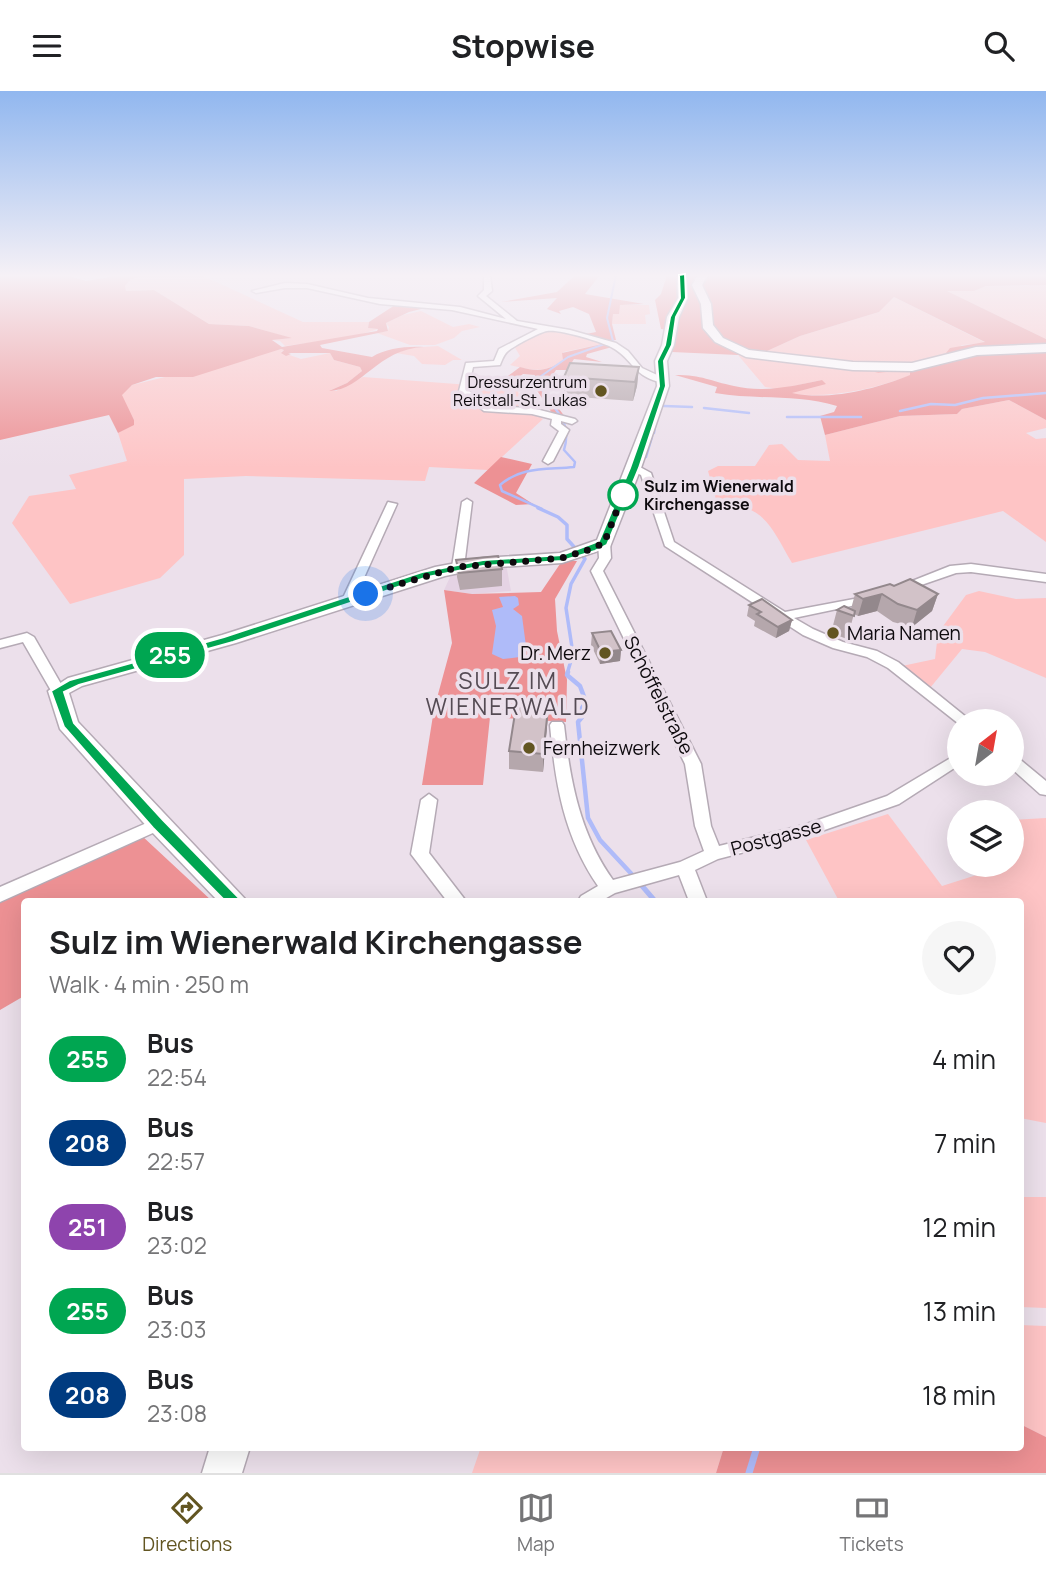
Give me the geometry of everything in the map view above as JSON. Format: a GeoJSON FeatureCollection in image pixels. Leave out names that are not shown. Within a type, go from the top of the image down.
{"type":"FeatureCollection","features":[{"type":"Feature","properties":{"kind":"main road"},"geometry":{"type":"LineString","coordinates":[[231,898],[158,824],[68,725],[58,691],[100,674],[229,639],[411,579],[458,567],[590,549],[634,468],[664,380],[661,361],[669,339]]}},
{"type":"Feature","properties":{"kind":"main road"},"geometry":{"type":"LineString","coordinates":[[719,339],[746,353],[824,363],[902,367],[936,363],[976,351],[1046,348]]}},
{"type":"Feature","properties":{"kind":"main road"},"geometry":{"type":"LineString","coordinates":[[222,1473],[229,1451]]}},
{"type":"Feature","properties":{"kind":"street"},"geometry":{"type":"LineString","coordinates":[[524,339],[502,351],[498,363],[468,365],[463,391],[487,409],[532,411],[563,420],[556,425],[564,431],[548,461]]}},
{"type":"Feature","properties":{"kind":"street"},"geometry":{"type":"LineString","coordinates":[[595,339],[625,353],[639,370],[653,378],[664,380]]}},
{"type":"Feature","properties":{"kind":"street"},"geometry":{"type":"LineString","coordinates":[[634,468],[646,473],[669,544],[808,632],[838,645],[872,654],[893,665],[949,709]]}},
{"type":"Feature","properties":{"kind":"street"},"geometry":{"type":"LineString","coordinates":[[458,567],[467,502]]}},
{"type":"Feature","properties":{"kind":"street"},"geometry":{"type":"LineString","coordinates":[[348,600],[392,504]]}},
{"type":"Feature","properties":{"kind":"street","name":"Schöffelstraße"},"geometry":{"type":"LineString","coordinates":[[590,549],[605,558],[597,571],[694,764],[703,826],[713,854]]}},
{"type":"Feature","properties":{"kind":"street"},"geometry":{"type":"LineString","coordinates":[[784,616],[857,603],[954,569],[971,568],[1046,578]]}},
{"type":"Feature","properties":{"kind":"street"},"geometry":{"type":"LineString","coordinates":[[0,644],[27,637],[58,691]]}},
{"type":"Feature","properties":{"kind":"street"},"geometry":{"type":"LineString","coordinates":[[557,725],[568,806],[584,849],[609,888]]}},
{"type":"Feature","properties":{"kind":"street","name":"Postgasse"},"geometry":{"type":"LineString","coordinates":[[592,898],[609,888],[685,867],[713,854],[807,830],[892,800],[947,766]]}},
{"type":"Feature","properties":{"kind":"street"},"geometry":{"type":"LineString","coordinates":[[1024,771],[1046,790]]}},
{"type":"Feature","properties":{"kind":"street"},"geometry":{"type":"LineString","coordinates":[[429,800],[420,854],[455,898]]}},
{"type":"Feature","properties":{"kind":"street"},"geometry":{"type":"LineString","coordinates":[[0,895],[158,824]]}},
{"type":"Feature","properties":{"kind":"street"},"geometry":{"type":"LineString","coordinates":[[685,867],[697,898]]}},
{"type":"Feature","properties":{"kind":"shaded area"},"geometry":{"type":"Polygon","coordinates":[[[0,339],[277,339],[272,340],[282,347],[327,339],[347,339],[320,345],[322,348],[372,357],[397,348],[424,347],[408,349],[394,355],[352,384],[329,391],[347,383],[362,371],[360,367],[334,360],[330,353],[288,353],[291,354],[286,356],[281,353],[284,350],[281,349],[193,377],[156,377],[132,385],[122,395],[134,425],[118,433],[109,415],[0,440],[0,339]]]}},
{"type":"Feature","properties":{"kind":"shaded area"},"geometry":{"type":"Polygon","coordinates":[[[333,339],[285,346],[280,341],[272,340],[333,339]]]}},
{"type":"Feature","properties":{"kind":"shaded area"},"geometry":{"type":"Polygon","coordinates":[[[395,339],[450,339],[435,345],[410,345],[395,339]]]}},
{"type":"Feature","properties":{"kind":"shaded area"},"geometry":{"type":"Polygon","coordinates":[[[527,339],[588,339],[602,344],[563,352],[563,360],[543,369],[510,365],[520,356],[514,346],[527,339]]]}},
{"type":"Feature","properties":{"kind":"shaded area"},"geometry":{"type":"Polygon","coordinates":[[[674,339],[792,339],[767,351],[753,350],[738,355],[672,352],[674,339]]]}},
{"type":"Feature","properties":{"kind":"shaded area"},"geometry":{"type":"Polygon","coordinates":[[[792,339],[979,339],[986,343],[962,345],[950,355],[876,372],[910,370],[911,375],[897,380],[867,389],[820,395],[789,394],[822,380],[779,389],[765,387],[738,355],[753,350],[767,351],[792,339]]]}},
{"type":"Feature","properties":{"kind":"shaded area"},"geometry":{"type":"Polygon","coordinates":[[[980,339],[1046,339],[1046,420],[1009,400],[962,409],[957,414],[900,416],[825,435],[820,416],[834,412],[837,406],[792,398],[715,393],[717,387],[675,375],[700,377],[756,389],[822,380],[826,384],[792,393],[837,395],[897,380],[910,375],[910,370],[875,373],[888,369],[940,365],[958,358],[946,353],[950,348],[985,342],[980,339]]]}},
{"type":"Feature","properties":{"kind":"shaded area"},"geometry":{"type":"Polygon","coordinates":[[[602,344],[612,347],[587,354],[586,357],[602,362],[574,359],[567,370],[556,370],[550,379],[544,380],[543,387],[565,417],[554,416],[532,383],[535,375],[523,374],[518,378],[522,386],[511,388],[504,379],[520,367],[532,370],[548,368],[563,360],[562,353],[602,344]]]}},
{"type":"Feature","properties":{"kind":"shaded area"},"geometry":{"type":"Polygon","coordinates":[[[438,346],[462,360],[453,360],[445,365],[422,364],[414,356],[396,353],[409,348],[438,346]]]}},
{"type":"Feature","properties":{"kind":"shaded area"},"geometry":{"type":"Polygon","coordinates":[[[284,350],[281,352],[301,359],[330,353],[334,360],[360,367],[362,371],[347,383],[331,390],[336,391],[363,377],[511,388],[518,391],[521,407],[543,419],[488,470],[429,467],[425,481],[246,476],[184,479],[184,555],[160,578],[70,604],[12,523],[29,496],[76,489],[69,475],[127,461],[118,433],[134,424],[121,395],[132,385],[284,350]]]}},
{"type":"Feature","properties":{"kind":"shaded area"},"geometry":{"type":"Polygon","coordinates":[[[1009,400],[1046,420],[1046,428],[1026,433],[1036,439],[1046,438],[1046,542],[1003,511],[792,563],[764,519],[746,508],[717,503],[708,471],[718,466],[755,466],[769,445],[782,444],[798,460],[830,461],[825,435],[900,416],[957,414],[962,409],[1009,400]]]}},
{"type":"Feature","properties":{"kind":"shaded area"},"geometry":{"type":"Polygon","coordinates":[[[501,457],[532,464],[516,493],[533,504],[516,505],[474,483],[501,457]]]}},
{"type":"Feature","properties":{"kind":"shaded area"},"geometry":{"type":"Polygon","coordinates":[[[562,561],[577,561],[555,599],[557,631],[567,680],[566,722],[490,717],[483,785],[422,785],[434,709],[452,643],[444,590],[472,594],[541,592],[562,561]]]}},
{"type":"Feature","properties":{"kind":"shaded area"},"geometry":{"type":"Polygon","coordinates":[[[506,564],[511,591],[472,594],[444,590],[452,573],[506,564]]]}},
{"type":"Feature","properties":{"kind":"shaded area"},"geometry":{"type":"Polygon","coordinates":[[[979,591],[1016,599],[1046,598],[1046,678],[985,652],[962,649],[930,688],[902,666],[935,659],[938,633],[966,595],[979,591]]]}},
{"type":"Feature","properties":{"kind":"shaded area"},"geometry":{"type":"Polygon","coordinates":[[[888,814],[942,886],[970,877],[1024,877],[1024,819],[1046,818],[1046,1123],[1024,1119],[1024,898],[837,898],[806,840],[888,814]]]}},
{"type":"Feature","properties":{"kind":"shaded area"},"geometry":{"type":"Polygon","coordinates":[[[141,835],[209,898],[21,898],[21,998],[0,1010],[0,901],[141,835]]]}},
{"type":"Feature","properties":{"kind":"shaded area"},"geometry":{"type":"Polygon","coordinates":[[[1024,1197],[1046,1197],[1046,1308],[1024,1307],[1024,1197]]]}},
{"type":"Feature","properties":{"kind":"shaded area"},"geometry":{"type":"Polygon","coordinates":[[[1024,1325],[1046,1326],[1046,1437],[1024,1426],[1024,1325]]]}},
{"type":"Feature","properties":{"kind":"shaded area"},"geometry":{"type":"Polygon","coordinates":[[[1024,1426],[1046,1437],[1046,1473],[716,1473],[723,1451],[1024,1451],[1024,1426]]]}},
{"type":"Feature","properties":{"kind":"shaded area"},"geometry":{"type":"Polygon","coordinates":[[[480,1451],[723,1451],[716,1473],[472,1473],[480,1451]]]}},
{"type":"Feature","properties":{"kind":"water"},"geometry":{"type":"Polygon","coordinates":[[[515,596],[519,605],[513,609],[522,616],[526,646],[520,657],[503,659],[492,654],[496,626],[492,610],[503,607],[499,597],[515,596]]]}},
{"type":"Feature","properties":{"kind":"building"},"geometry":{"type":"Polygon","coordinates":[[[570,363],[639,367],[635,382],[564,377],[570,363]]]}},
{"type":"Feature","properties":{"kind":"building"},"geometry":{"type":"Polygon","coordinates":[[[498,556],[502,569],[459,573],[456,560],[498,556]]]}},
{"type":"Feature","properties":{"kind":"building"},"geometry":{"type":"Polygon","coordinates":[[[910,579],[938,594],[917,610],[898,604],[882,594],[863,599],[855,594],[890,584],[894,586],[910,579]]]}},
{"type":"Feature","properties":{"kind":"building"},"geometry":{"type":"Polygon","coordinates":[[[762,599],[792,620],[778,627],[757,614],[761,612],[749,605],[762,599]]]}},
{"type":"Feature","properties":{"kind":"building"},"geometry":{"type":"Polygon","coordinates":[[[844,606],[855,611],[854,616],[837,610],[844,606]]]}},
{"type":"Feature","properties":{"kind":"building"},"geometry":{"type":"Polygon","coordinates":[[[611,631],[621,650],[601,652],[592,633],[611,631]]]}},
{"type":"Feature","properties":{"kind":"building"},"geometry":{"type":"Polygon","coordinates":[[[516,707],[548,709],[543,754],[509,751],[516,707]]]}},
{"type":"Feature","properties":{"kind":"waterway"},"geometry":{"type":"LineString","coordinates":[[538,378],[568,357],[613,339]]}},
{"type":"Feature","properties":{"kind":"waterway"},"geometry":{"type":"LineString","coordinates":[[538,378],[546,396],[562,419],[566,437],[564,450],[575,462],[574,467],[526,472],[500,485],[502,491],[542,509]]}},
{"type":"Feature","properties":{"kind":"waterway"},"geometry":{"type":"LineString","coordinates":[[900,411],[931,404],[955,405],[983,398],[1046,393]]}},
{"type":"Feature","properties":{"kind":"waterway"},"geometry":{"type":"LineString","coordinates":[[664,406],[692,407]]}},
{"type":"Feature","properties":{"kind":"waterway"},"geometry":{"type":"LineString","coordinates":[[704,408],[749,413]]}},
{"type":"Feature","properties":{"kind":"waterway"},"geometry":{"type":"LineString","coordinates":[[787,417],[861,417]]}},
{"type":"Feature","properties":{"kind":"waterway"},"geometry":{"type":"LineString","coordinates":[[654,433],[655,426]]}},
{"type":"Feature","properties":{"kind":"waterway"},"geometry":{"type":"LineString","coordinates":[[646,457],[652,437]]}},
{"type":"Feature","properties":{"kind":"waterway"},"geometry":{"type":"LineString","coordinates":[[538,508],[558,517],[567,525],[567,539],[585,559],[571,584],[566,608],[573,654],[567,674]]}},
{"type":"Feature","properties":{"kind":"waterway"},"geometry":{"type":"LineString","coordinates":[[568,672],[567,675],[580,686],[586,702],[580,711],[582,717],[578,722],[588,818],[600,840],[639,882]]}},
{"type":"Feature","properties":{"kind":"waterway"},"geometry":{"type":"LineString","coordinates":[[637,880],[652,898]]}},
{"type":"Feature","properties":{"kind":"waterway"},"geometry":{"type":"LineString","coordinates":[[749,1473],[756,1451]]}},
{"type":"Feature","properties":{"kind":"bus line","name":"255"},"geometry":{"type":"LineString","coordinates":[[231,898],[158,824],[68,725],[58,691],[75,682],[229,639],[411,579],[483,563],[562,558],[604,543],[663,386],[661,361],[669,339]]}},
{"type":"Feature","properties":{"kind":"place","name":"Dressurzentrum Reitstall-St. Lukas"},"geometry":{"type":"Point","coordinates":[601,391]}},
{"type":"Feature","properties":{"kind":"place","name":"Sulz im Wienerwald Kirchengasse"},"geometry":{"type":"Point","coordinates":[623,495]}},
{"type":"Feature","properties":{"kind":"place","name":"Maria Namen"},"geometry":{"type":"Point","coordinates":[833,633]}},
{"type":"Feature","properties":{"kind":"place","name":"Dr. Merz"},"geometry":{"type":"Point","coordinates":[605,653]}},
{"type":"Feature","properties":{"kind":"place","name":"Fernheizwerk"},"geometry":{"type":"Point","coordinates":[529,748]}},
{"type":"Feature","properties":{"kind":"district","name":"SULZ IM WIENERWALD"},"geometry":{"type":"Point","coordinates":[508,694]}},
{"type":"Feature","properties":{"kind":"route"},"geometry":{"type":"LineString","coordinates":[[366,594],[458,567],[562,558],[591,549],[604,543],[623,495]]}}]}
